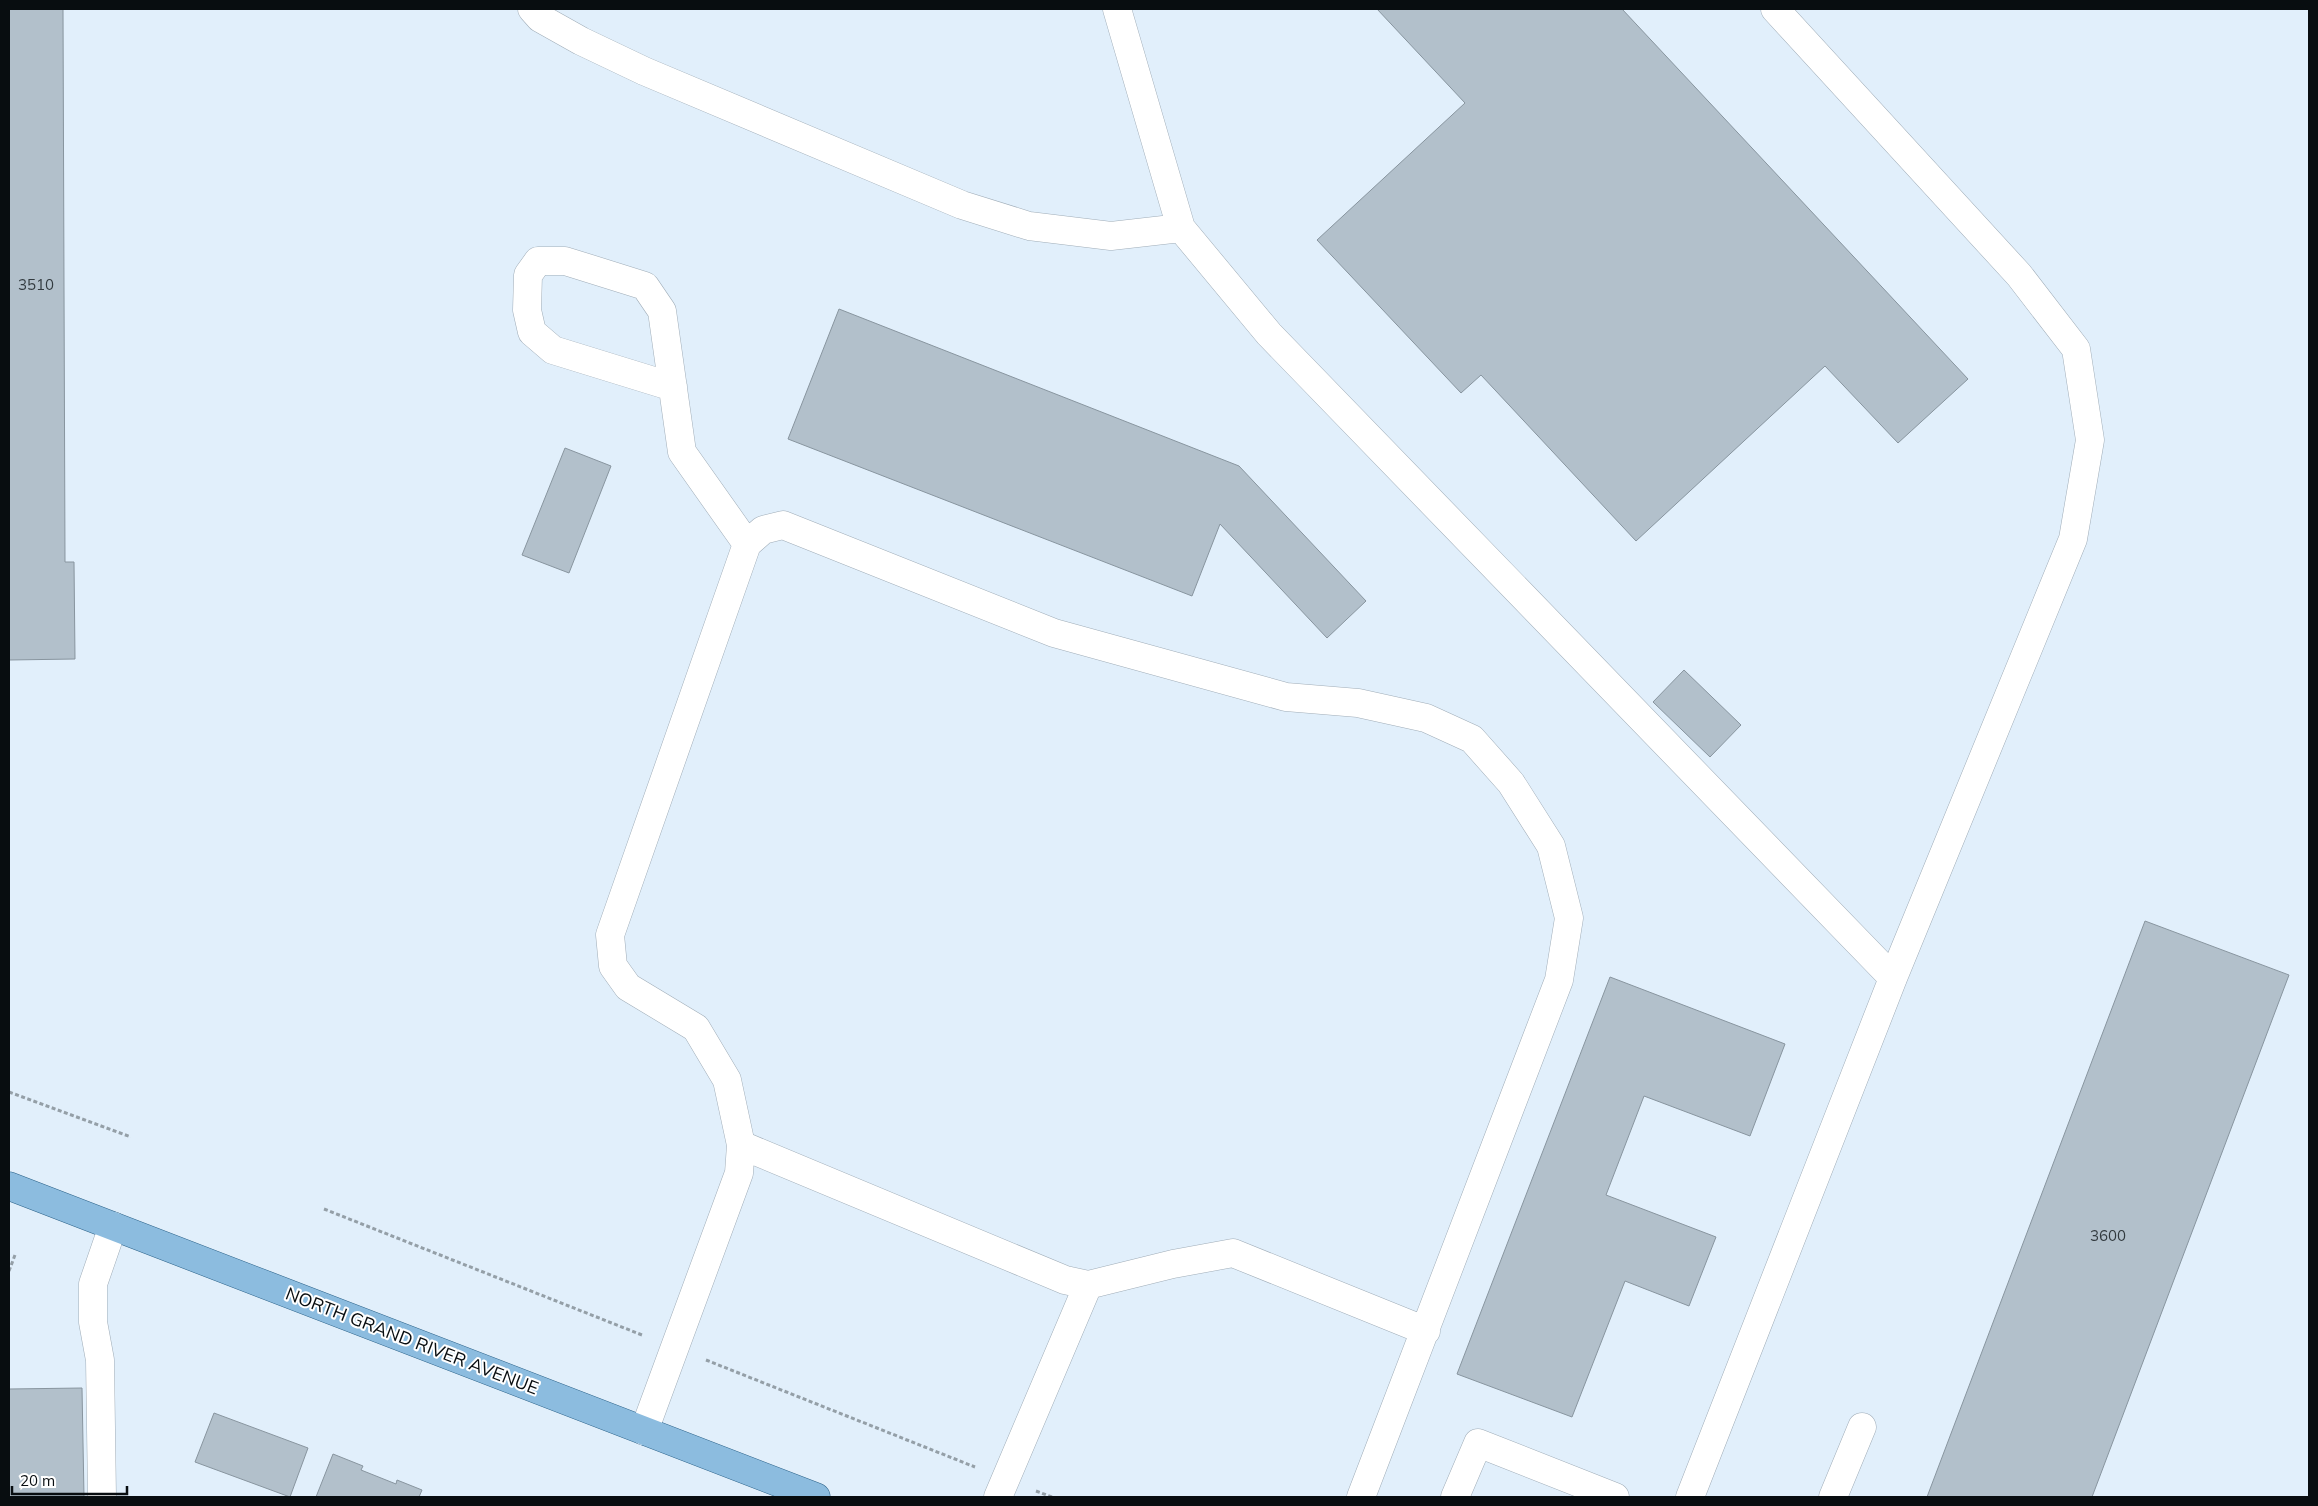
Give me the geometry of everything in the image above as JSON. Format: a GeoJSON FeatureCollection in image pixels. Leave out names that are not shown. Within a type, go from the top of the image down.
{"type":"FeatureCollection","features":[{"type":"Feature","properties":{"kind":"main road","name":"NORTH GRAND RIVER AVENUE"},"geometry":{"type":"LineString","coordinates":[[9,1186],[816,1497]]}},
{"type":"Feature","properties":{"kind":"lane"},"geometry":{"type":"LineString","coordinates":[[532,9],[540,18],[581,41],[636,67],[962,205],[1029,226],[1111,236],[1181,228]]}},
{"type":"Feature","properties":{"kind":"lane"},"geometry":{"type":"LineString","coordinates":[[1117,9],[1181,228],[1269,334],[1893,978]]}},
{"type":"Feature","properties":{"kind":"lane"},"geometry":{"type":"LineString","coordinates":[[1690,1497],[1893,978],[2072,538],[2090,440],[2076,348],[2019,275],[1775,9]]}},
{"type":"Feature","properties":{"kind":"lane"},"geometry":{"type":"LineString","coordinates":[[673,387],[553,350],[532,332],[527,310],[528,275],[538,262],[565,261],[645,286],[662,311],[673,387],[682,452],[747,544]]}},
{"type":"Feature","properties":{"kind":"lane"},"geometry":{"type":"LineString","coordinates":[[644,1431],[739,1173],[741,1145],[728,1080],[696,1028],[628,987],[613,966],[610,935],[747,544],[763,530],[783,525],[1054,633],[1286,697],[1358,703],[1426,718],[1472,739],[1512,783],[1551,846],[1568,918],[1559,980],[1361,1497]]}},
{"type":"Feature","properties":{"kind":"lane"},"geometry":{"type":"LineString","coordinates":[[741,1145],[1064,1280],[1088,1285],[1174,1264],[1233,1253],[1426,1331]]}},
{"type":"Feature","properties":{"kind":"lane"},"geometry":{"type":"LineString","coordinates":[[102,1497],[100,1360],[93,1322],[93,1284],[113,1226]]}},
{"type":"Feature","properties":{"kind":"lane"},"geometry":{"type":"LineString","coordinates":[[998,1497],[1088,1285]]}},
{"type":"Feature","properties":{"kind":"lane"},"geometry":{"type":"LineString","coordinates":[[1833,1497],[1862,1427]]}},
{"type":"Feature","properties":{"kind":"lane"},"geometry":{"type":"LineString","coordinates":[[1454,1497],[1478,1443],[1615,1497]]}},
{"type":"Feature","properties":{"kind":"path"},"geometry":{"type":"LineString","coordinates":[[9,1092],[131,1138]]}},
{"type":"Feature","properties":{"kind":"path"},"geometry":{"type":"LineString","coordinates":[[9,1271],[15,1255]]}},
{"type":"Feature","properties":{"kind":"building"},"geometry":{"type":"Polygon","coordinates":[[[9,9],[63,9],[65,562],[74,562],[75,659],[9,660],[9,9]]]}},
{"type":"Feature","properties":{"kind":"building"},"geometry":{"type":"Polygon","coordinates":[[[1377,9],[1622,9],[1968,379],[1898,443],[1825,366],[1636,541],[1481,375],[1461,393],[1317,240],[1465,103],[1377,9]]]}},
{"type":"Feature","properties":{"kind":"building"},"geometry":{"type":"Polygon","coordinates":[[[839,309],[1239,466],[1366,601],[1327,638],[1220,524],[1192,596],[788,439],[839,309]]]}},
{"type":"Feature","properties":{"kind":"building"},"geometry":{"type":"Polygon","coordinates":[[[565,448],[611,466],[569,573],[522,555],[565,448]]]}},
{"type":"Feature","properties":{"kind":"building"},"geometry":{"type":"Polygon","coordinates":[[[1684,670],[1741,725],[1710,757],[1653,702],[1684,670]]]}},
{"type":"Feature","properties":{"kind":"building"},"geometry":{"type":"Polygon","coordinates":[[[2145,921],[2289,975],[2092,1497],[1927,1497],[2145,921]]]}},
{"type":"Feature","properties":{"kind":"building"},"geometry":{"type":"Polygon","coordinates":[[[1610,977],[1785,1044],[1750,1136],[1644,1096],[1606,1195],[1716,1237],[1689,1306],[1625,1281],[1572,1417],[1457,1374],[1610,977]]]}},
{"type":"Feature","properties":{"kind":"building"},"geometry":{"type":"Polygon","coordinates":[[[82,1388],[84,1497],[9,1497],[9,1389],[82,1388]]]}},
{"type":"Feature","properties":{"kind":"building"},"geometry":{"type":"Polygon","coordinates":[[[214,1413],[308,1448],[290,1497],[195,1462],[214,1413]]]}},
{"type":"Feature","properties":{"kind":"building"},"geometry":{"type":"Polygon","coordinates":[[[333,1454],[363,1466],[361,1470],[396,1484],[397,1480],[422,1490],[419,1497],[316,1497],[333,1454]]]}}]}
